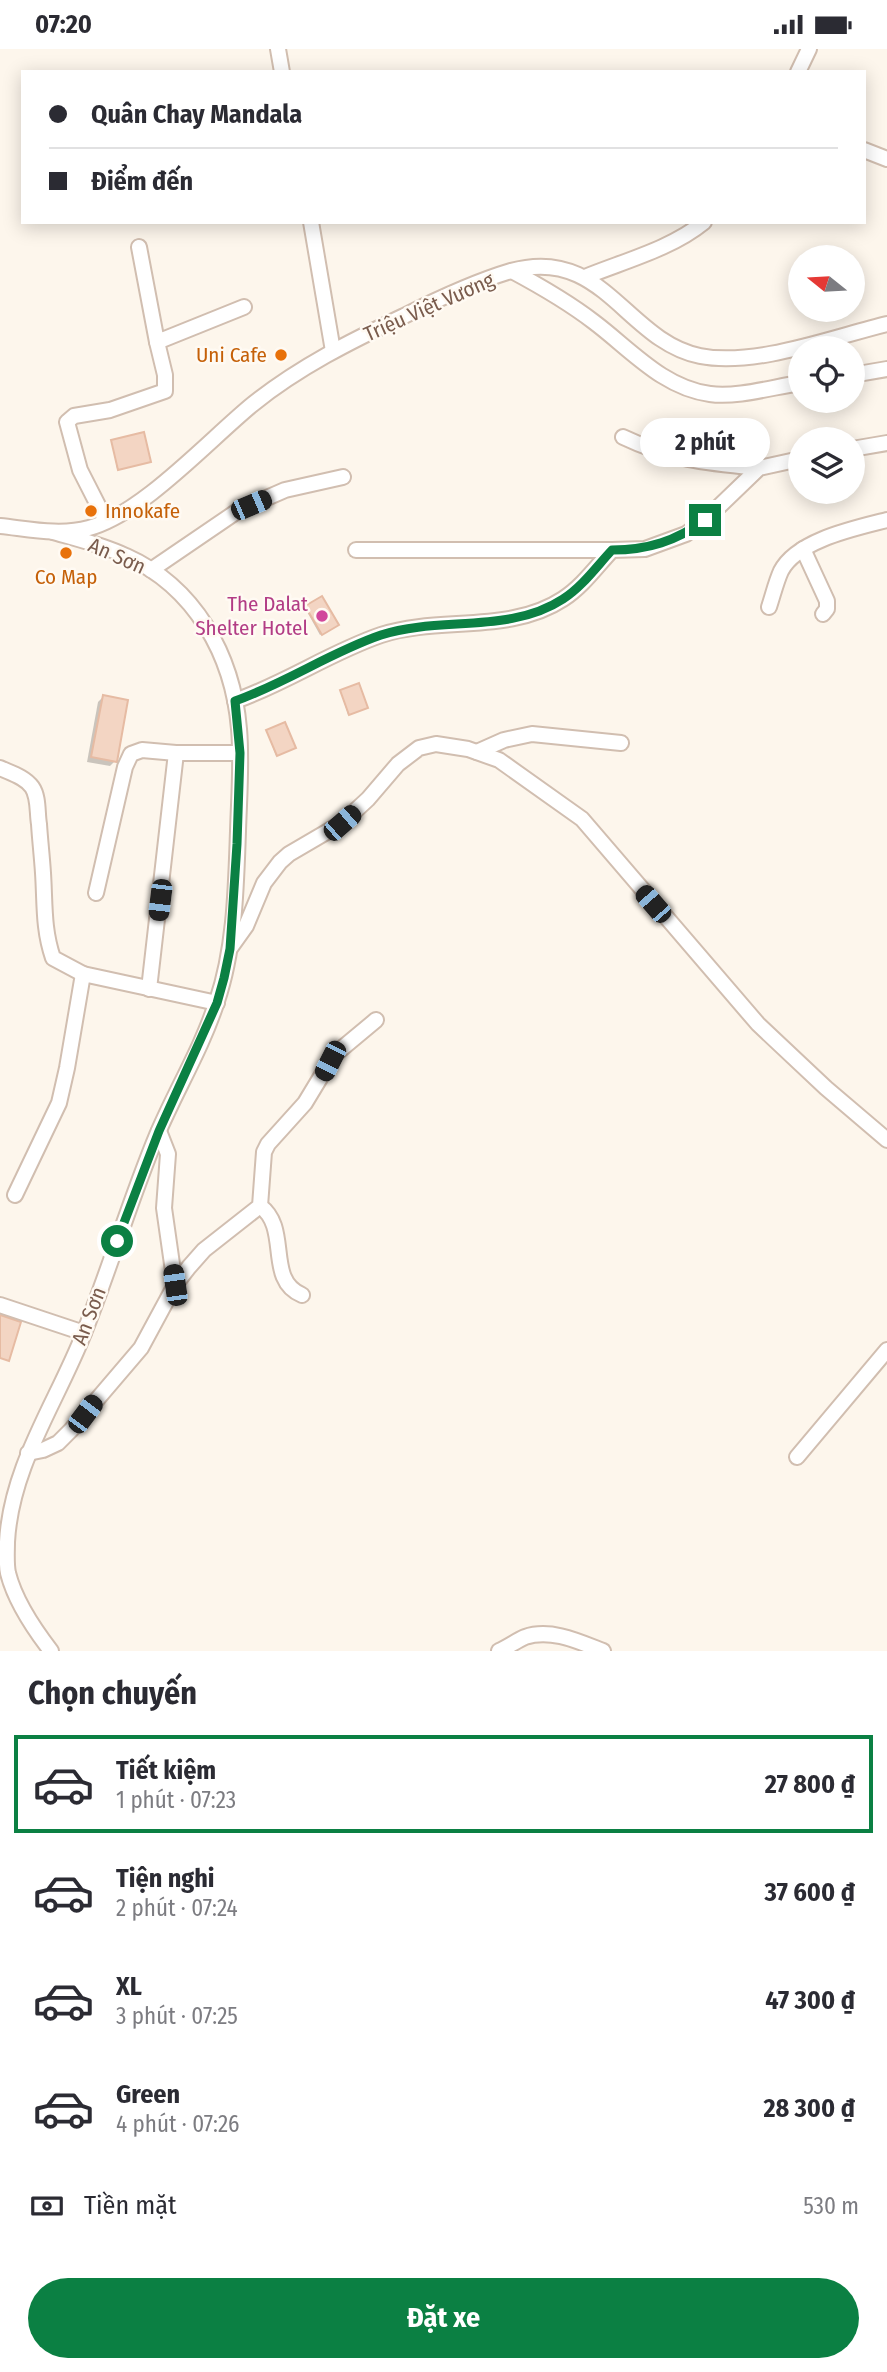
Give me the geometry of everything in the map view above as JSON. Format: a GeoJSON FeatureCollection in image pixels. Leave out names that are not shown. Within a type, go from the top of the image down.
{"type":"FeatureCollection","features":[{"type":"Feature","properties":{"kind":"street"},"geometry":{"type":"LineString","coordinates":[[278,49],[282,70]]}},
{"type":"Feature","properties":{"kind":"street"},"geometry":{"type":"LineString","coordinates":[[799,70],[809,49]]}},
{"type":"Feature","properties":{"kind":"street"},"geometry":{"type":"LineString","coordinates":[[866,151],[887,159]]}},
{"type":"Feature","properties":{"kind":"street"},"geometry":{"type":"LineString","coordinates":[[311,224],[333,351]]}},
{"type":"Feature","properties":{"kind":"street"},"geometry":{"type":"LineString","coordinates":[[691,233],[702,224]]}},
{"type":"Feature","properties":{"kind":"street"},"geometry":{"type":"LineString","coordinates":[[585,277],[713,224]]}},
{"type":"Feature","properties":{"kind":"street"},"geometry":{"type":"LineString","coordinates":[[106,521],[80,470],[67,422],[74,416],[110,410],[164,391],[165,375],[139,247]]}},
{"type":"Feature","properties":{"kind":"street","name":"Triệu Việt Vương"},"geometry":{"type":"LineString","coordinates":[[0,526],[53,532],[90,528],[106,521],[138,502],[256,402],[315,360],[444,296],[512,271],[546,265],[585,277],[663,340],[689,353],[715,359],[774,353],[887,324]]}},
{"type":"Feature","properties":{"kind":"street"},"geometry":{"type":"LineString","coordinates":[[512,271],[547,290],[593,321],[662,377],[692,391],[720,395],[788,385]]}},
{"type":"Feature","properties":{"kind":"street"},"geometry":{"type":"LineString","coordinates":[[157,342],[244,307]]}},
{"type":"Feature","properties":{"kind":"street"},"geometry":{"type":"LineString","coordinates":[[865,373],[887,369]]}},
{"type":"Feature","properties":{"kind":"street"},"geometry":{"type":"LineString","coordinates":[[623,437],[663,454],[690,461],[759,468],[788,462]]}},
{"type":"Feature","properties":{"kind":"street"},"geometry":{"type":"LineString","coordinates":[[865,447],[887,443]]}},
{"type":"Feature","properties":{"kind":"street"},"geometry":{"type":"LineString","coordinates":[[356,550],[645,549],[686,534],[705,520],[759,468]]}},
{"type":"Feature","properties":{"kind":"street"},"geometry":{"type":"LineString","coordinates":[[151,570],[239,509],[285,490],[343,477]]}},
{"type":"Feature","properties":{"kind":"street"},"geometry":{"type":"LineString","coordinates":[[769,607],[781,571],[787,562],[803,549],[817,541],[887,520]]}},
{"type":"Feature","properties":{"kind":"street","name":"An Sơn"},"geometry":{"type":"LineString","coordinates":[[51,1651],[30,1624],[8,1573],[7,1540],[12,1506],[28,1453],[84,1333],[159,1131],[217,1003],[230,949],[240,753],[235,701],[225,662],[205,621],[191,604],[151,570],[110,549],[53,532]]}},
{"type":"Feature","properties":{"kind":"street"},"geometry":{"type":"LineString","coordinates":[[803,549],[827,601],[827,609],[823,614]]}},
{"type":"Feature","properties":{"kind":"street"},"geometry":{"type":"LineString","coordinates":[[235,701],[384,634],[515,618],[549,607],[571,593],[612,550]]}},
{"type":"Feature","properties":{"kind":"street"},"geometry":{"type":"LineString","coordinates":[[477,752],[505,740],[532,734],[621,743]]}},
{"type":"Feature","properties":{"kind":"street"},"geometry":{"type":"LineString","coordinates":[[230,949],[246,926],[264,883],[280,862],[303,844],[342,823],[368,799],[398,764],[419,748],[428,745],[445,744],[477,752],[499,760],[582,818],[758,1024],[826,1088],[887,1140]]}},
{"type":"Feature","properties":{"kind":"street"},"geometry":{"type":"LineString","coordinates":[[96,893],[125,767],[131,754],[142,750],[240,753]]}},
{"type":"Feature","properties":{"kind":"street"},"geometry":{"type":"LineString","coordinates":[[149,989],[176,753]]}},
{"type":"Feature","properties":{"kind":"street"},"geometry":{"type":"LineString","coordinates":[[0,768],[18,775],[32,787],[36,796],[43,874],[43,914],[53,958],[83,974],[217,1003]]}},
{"type":"Feature","properties":{"kind":"street"},"geometry":{"type":"LineString","coordinates":[[15,1195],[59,1103],[83,974]]}},
{"type":"Feature","properties":{"kind":"street"},"geometry":{"type":"LineString","coordinates":[[28,1453],[58,1443],[71,1430],[141,1348],[175,1285],[204,1250],[260,1206],[264,1152],[268,1144],[305,1103],[334,1055],[376,1020]]}},
{"type":"Feature","properties":{"kind":"street"},"geometry":{"type":"LineString","coordinates":[[159,1131],[168,1154],[164,1208],[175,1285]]}},
{"type":"Feature","properties":{"kind":"street"},"geometry":{"type":"LineString","coordinates":[[260,1206],[267,1212],[276,1230],[281,1272],[285,1283],[302,1295]]}},
{"type":"Feature","properties":{"kind":"street"},"geometry":{"type":"LineString","coordinates":[[0,1305],[84,1333]]}},
{"type":"Feature","properties":{"kind":"street"},"geometry":{"type":"LineString","coordinates":[[797,1457],[887,1350]]}},
{"type":"Feature","properties":{"kind":"street"},"geometry":{"type":"LineString","coordinates":[[499,1651],[527,1637],[545,1635],[569,1637],[603,1651]]}},
{"type":"Feature","properties":{"kind":"building"},"geometry":{"type":"Polygon","coordinates":[[[144,432],[151,462],[118,470],[111,440],[144,432]]]}},
{"type":"Feature","properties":{"kind":"building","name":"The Dalat Shelter Hotel"},"geometry":{"type":"Polygon","coordinates":[[[322,596],[339,625],[322,635],[305,606],[322,596]]]}},
{"type":"Feature","properties":{"kind":"building"},"geometry":{"type":"Polygon","coordinates":[[[359,683],[368,708],[349,715],[340,690],[359,683]]]}},
{"type":"Feature","properties":{"kind":"building"},"geometry":{"type":"Polygon","coordinates":[[[103,695],[128,700],[117,762],[91,757],[103,695]]]}},
{"type":"Feature","properties":{"kind":"building"},"geometry":{"type":"Polygon","coordinates":[[[285,722],[296,748],[277,756],[266,730],[285,722]]]}},
{"type":"Feature","properties":{"kind":"building"},"geometry":{"type":"Polygon","coordinates":[[[0,1315],[21,1322],[9,1361],[0,1358],[0,1315]]]}},
{"type":"Feature","properties":{"kind":"place","name":"Uni Cafe"},"geometry":{"type":"Point","coordinates":[281,355]}},
{"type":"Feature","properties":{"kind":"place","name":"Innokafe"},"geometry":{"type":"Point","coordinates":[91,511]}},
{"type":"Feature","properties":{"kind":"place","name":"Co Map"},"geometry":{"type":"Point","coordinates":[66,553]}},
{"type":"Feature","properties":{"kind":"place","name":"The Dalat Shelter Hotel"},"geometry":{"type":"Point","coordinates":[322,616]}},
{"type":"Feature","properties":{"kind":"route"},"geometry":{"type":"LineString","coordinates":[[117,1241],[159,1131],[217,1003],[224,978],[230,949],[237,844],[240,753],[235,701],[384,634],[515,618],[549,607],[565,598],[612,550],[645,549],[667,543],[686,534],[705,520]]}}]}
